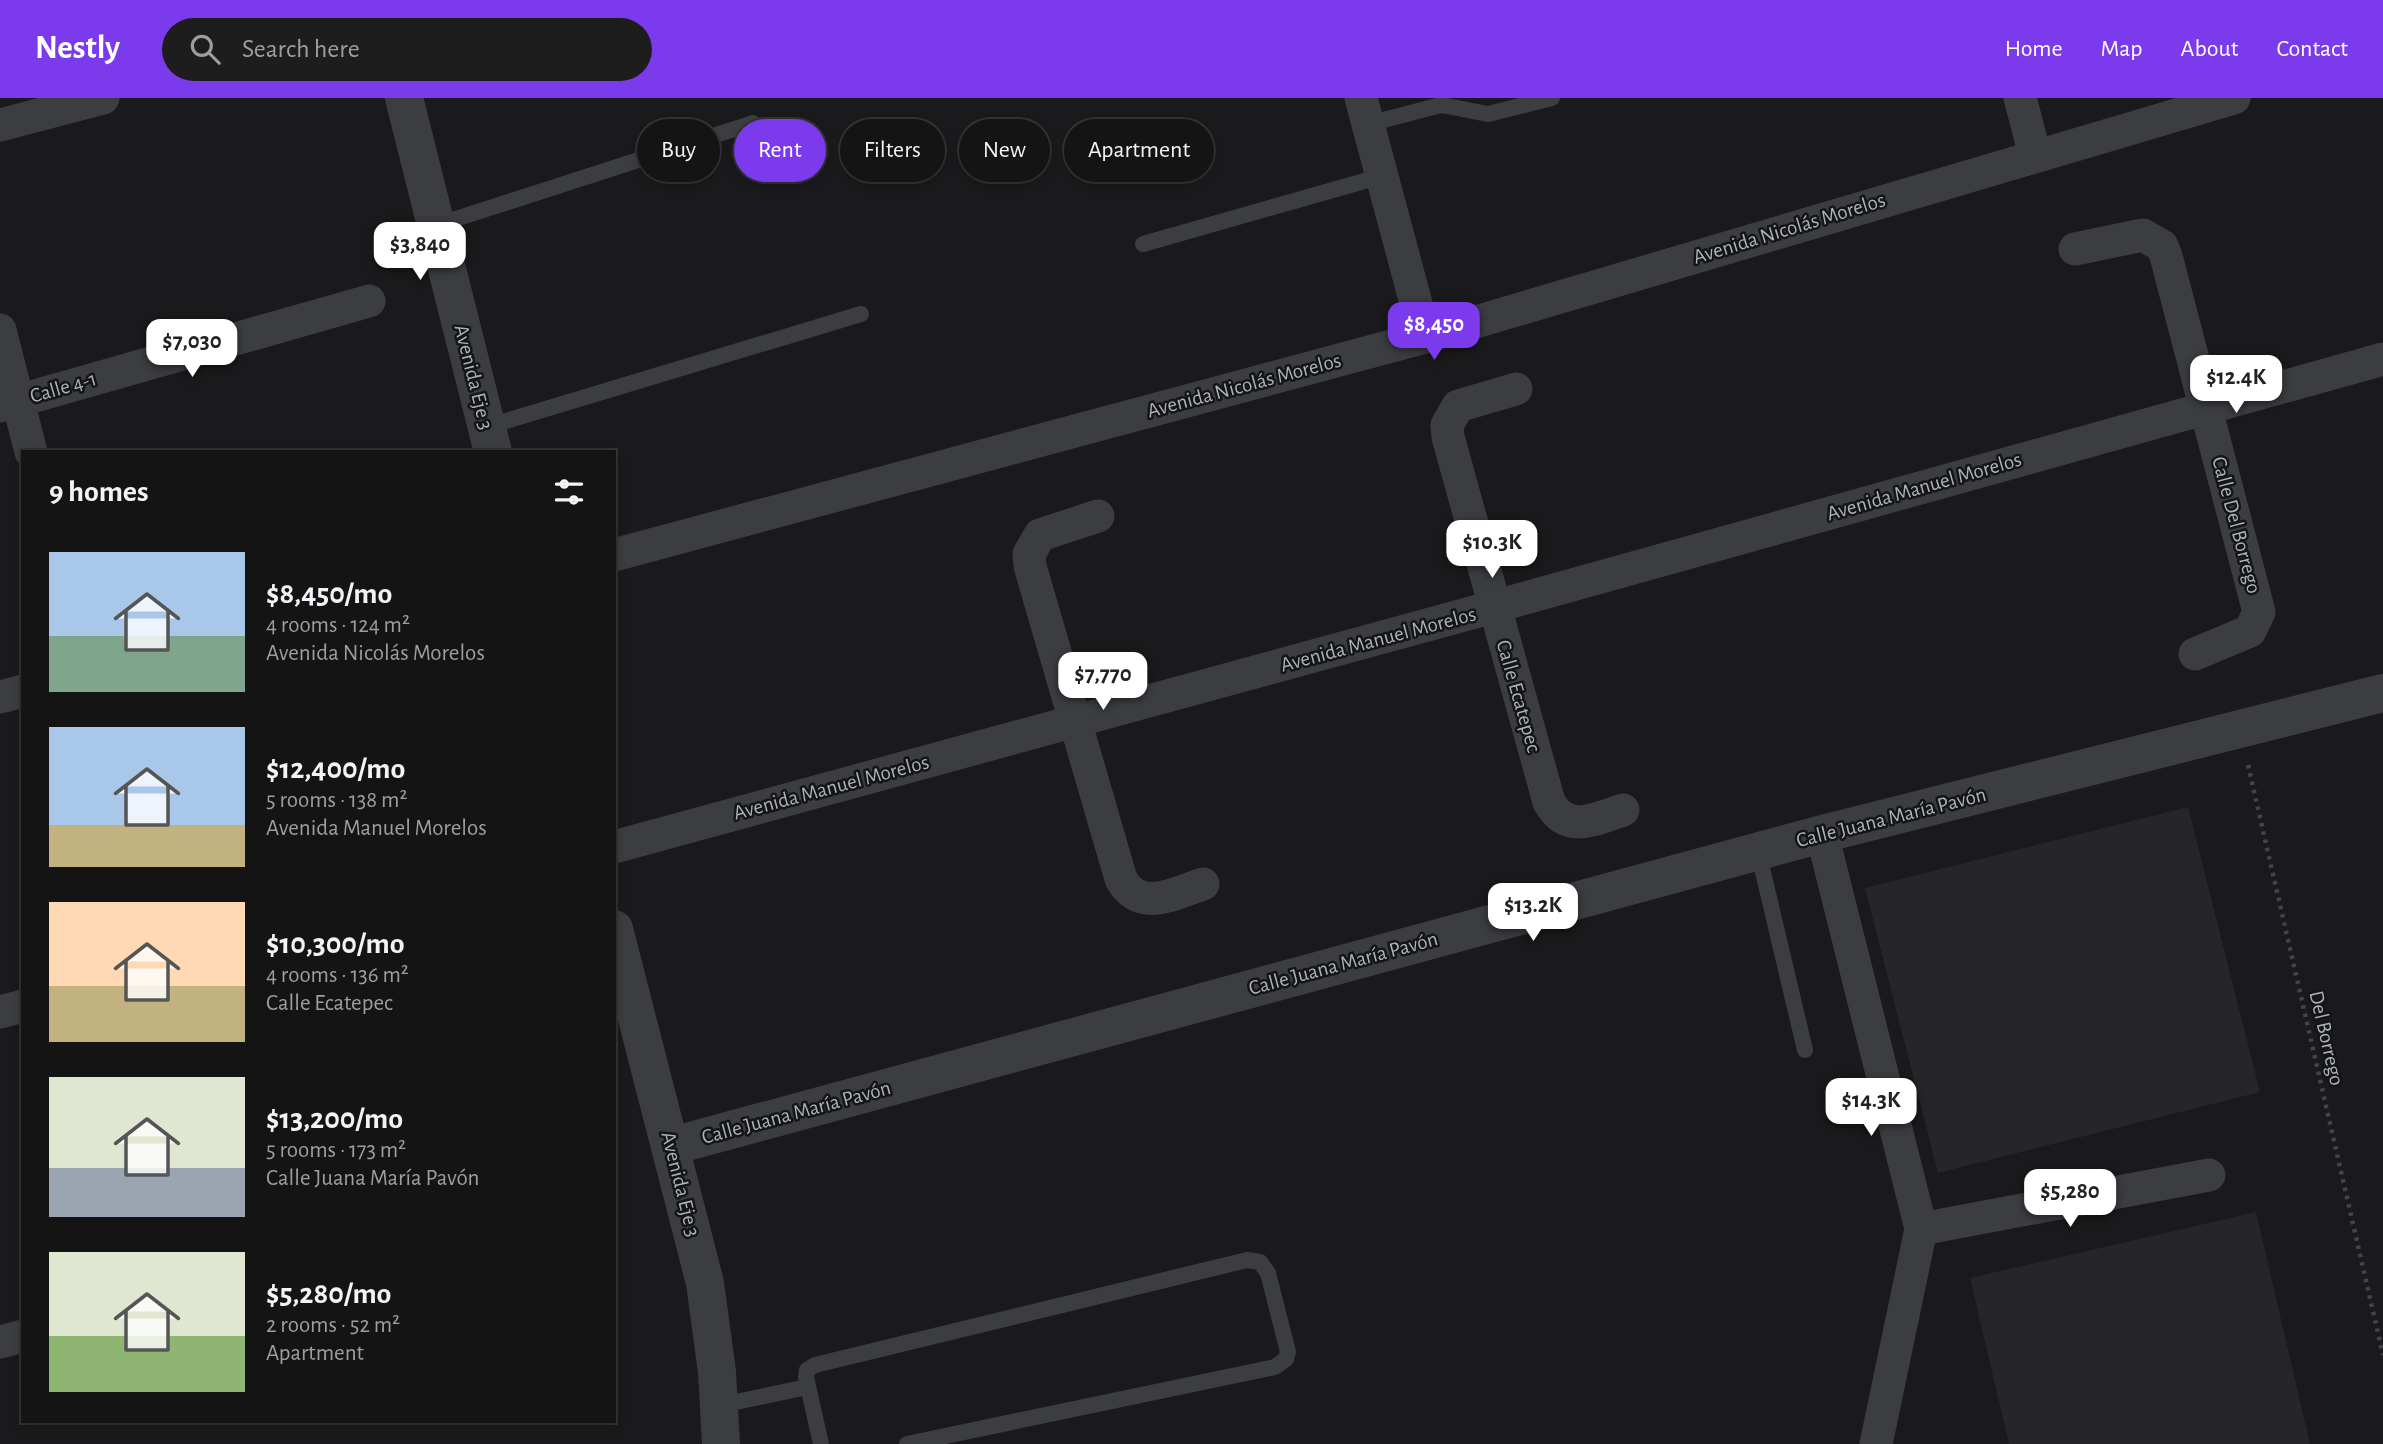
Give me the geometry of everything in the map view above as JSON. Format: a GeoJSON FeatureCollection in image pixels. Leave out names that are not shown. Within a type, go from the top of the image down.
{"type":"FeatureCollection","features":[{"type":"Feature","properties":{"kind":"street"},"geometry":{"type":"LineString","coordinates":[[0,125],[103,98]]}},
{"type":"Feature","properties":{"kind":"street","name":"Avenida Eje 3"},"geometry":{"type":"LineString","coordinates":[[404,98],[489,439]]}},
{"type":"Feature","properties":{"kind":"street"},"geometry":{"type":"LineString","coordinates":[[2020,98],[2035,155]]}},
{"type":"Feature","properties":{"kind":"street","name":"Avenida Nicolás Morelos"},"geometry":{"type":"LineString","coordinates":[[616,554],[1424,337],[2234,98]]}},
{"type":"Feature","properties":{"kind":"street"},"geometry":{"type":"LineString","coordinates":[[1365,111],[1424,337]]}},
{"type":"Feature","properties":{"kind":"street","name":"Calle Del Borrego"},"geometry":{"type":"LineString","coordinates":[[2075,249],[2132,235],[2154,239],[2162,246],[2259,612],[2250,631],[2195,654]]}},
{"type":"Feature","properties":{"kind":"street","name":"Calle 4-1"},"geometry":{"type":"LineString","coordinates":[[9,403],[369,301]]}},
{"type":"Feature","properties":{"kind":"street"},"geometry":{"type":"LineString","coordinates":[[0,330],[9,403],[30,450]]}},
{"type":"Feature","properties":{"kind":"street","name":"Avenida Manuel Morelos"},"geometry":{"type":"LineString","coordinates":[[616,845],[1493,607],[2383,359]]}},
{"type":"Feature","properties":{"kind":"street","name":"Calle Ecatepec"},"geometry":{"type":"LineString","coordinates":[[1516,389],[1458,406],[1447,425],[1493,607],[1549,802],[1555,813],[1575,824],[1623,810]]}},
{"type":"Feature","properties":{"kind":"street"},"geometry":{"type":"LineString","coordinates":[[1098,516],[1050,529],[1040,535],[1029,554],[1121,879],[1127,889],[1146,900],[1203,884]]}},
{"type":"Feature","properties":{"kind":"street"},"geometry":{"type":"LineString","coordinates":[[0,697],[21,692]]}},
{"type":"Feature","properties":{"kind":"street","name":"Calle Juana María Pavón"},"geometry":{"type":"LineString","coordinates":[[672,1146],[1822,834],[2383,693]]}},
{"type":"Feature","properties":{"kind":"street"},"geometry":{"type":"LineString","coordinates":[[1822,834],[1921,1229],[1876,1444]]}},
{"type":"Feature","properties":{"kind":"street","name":"Avenida Eje 3"},"geometry":{"type":"LineString","coordinates":[[616,936],[672,1146],[705,1283],[716,1363],[721,1444]]}},
{"type":"Feature","properties":{"kind":"street"},"geometry":{"type":"LineString","coordinates":[[0,1012],[21,1007]]}},
{"type":"Feature","properties":{"kind":"street"},"geometry":{"type":"LineString","coordinates":[[1921,1229],[2210,1175]]}},
{"type":"Feature","properties":{"kind":"street"},"geometry":{"type":"LineString","coordinates":[[0,1342],[21,1337]]}},
{"type":"Feature","properties":{"kind":"lane"},"geometry":{"type":"LineString","coordinates":[[1365,111],[1441,105],[1488,114],[1552,98]]}},
{"type":"Feature","properties":{"kind":"lane"},"geometry":{"type":"LineString","coordinates":[[437,225],[734,129]]}},
{"type":"Feature","properties":{"kind":"lane"},"geometry":{"type":"LineString","coordinates":[[1143,244],[1382,176]]}},
{"type":"Feature","properties":{"kind":"lane"},"geometry":{"type":"LineString","coordinates":[[489,439],[861,314]]}},
{"type":"Feature","properties":{"kind":"lane"},"geometry":{"type":"LineString","coordinates":[[1758,851],[1805,1049]]}},
{"type":"Feature","properties":{"kind":"lane"},"geometry":{"type":"LineString","coordinates":[[821,1444],[807,1387],[806,1373],[815,1365],[1247,1260],[1260,1262],[1268,1273],[1288,1352],[1286,1359],[1275,1367],[907,1444]]}},
{"type":"Feature","properties":{"kind":"lane"},"geometry":{"type":"LineString","coordinates":[[718,1406],[807,1387]]}},
{"type":"Feature","properties":{"kind":"path","name":"Del Borrego"},"geometry":{"type":"LineString","coordinates":[[2239,729],[2383,1354]]}},
{"type":"Feature","properties":{"kind":"shaded area"},"geometry":{"type":"Polygon","coordinates":[[[2188,807],[2260,1092],[1938,1173],[1865,888],[2188,807]]]}},
{"type":"Feature","properties":{"kind":"shaded area"},"geometry":{"type":"Polygon","coordinates":[[[2256,1212],[2310,1444],[2009,1444],[1970,1278],[2256,1212]]]}}]}
